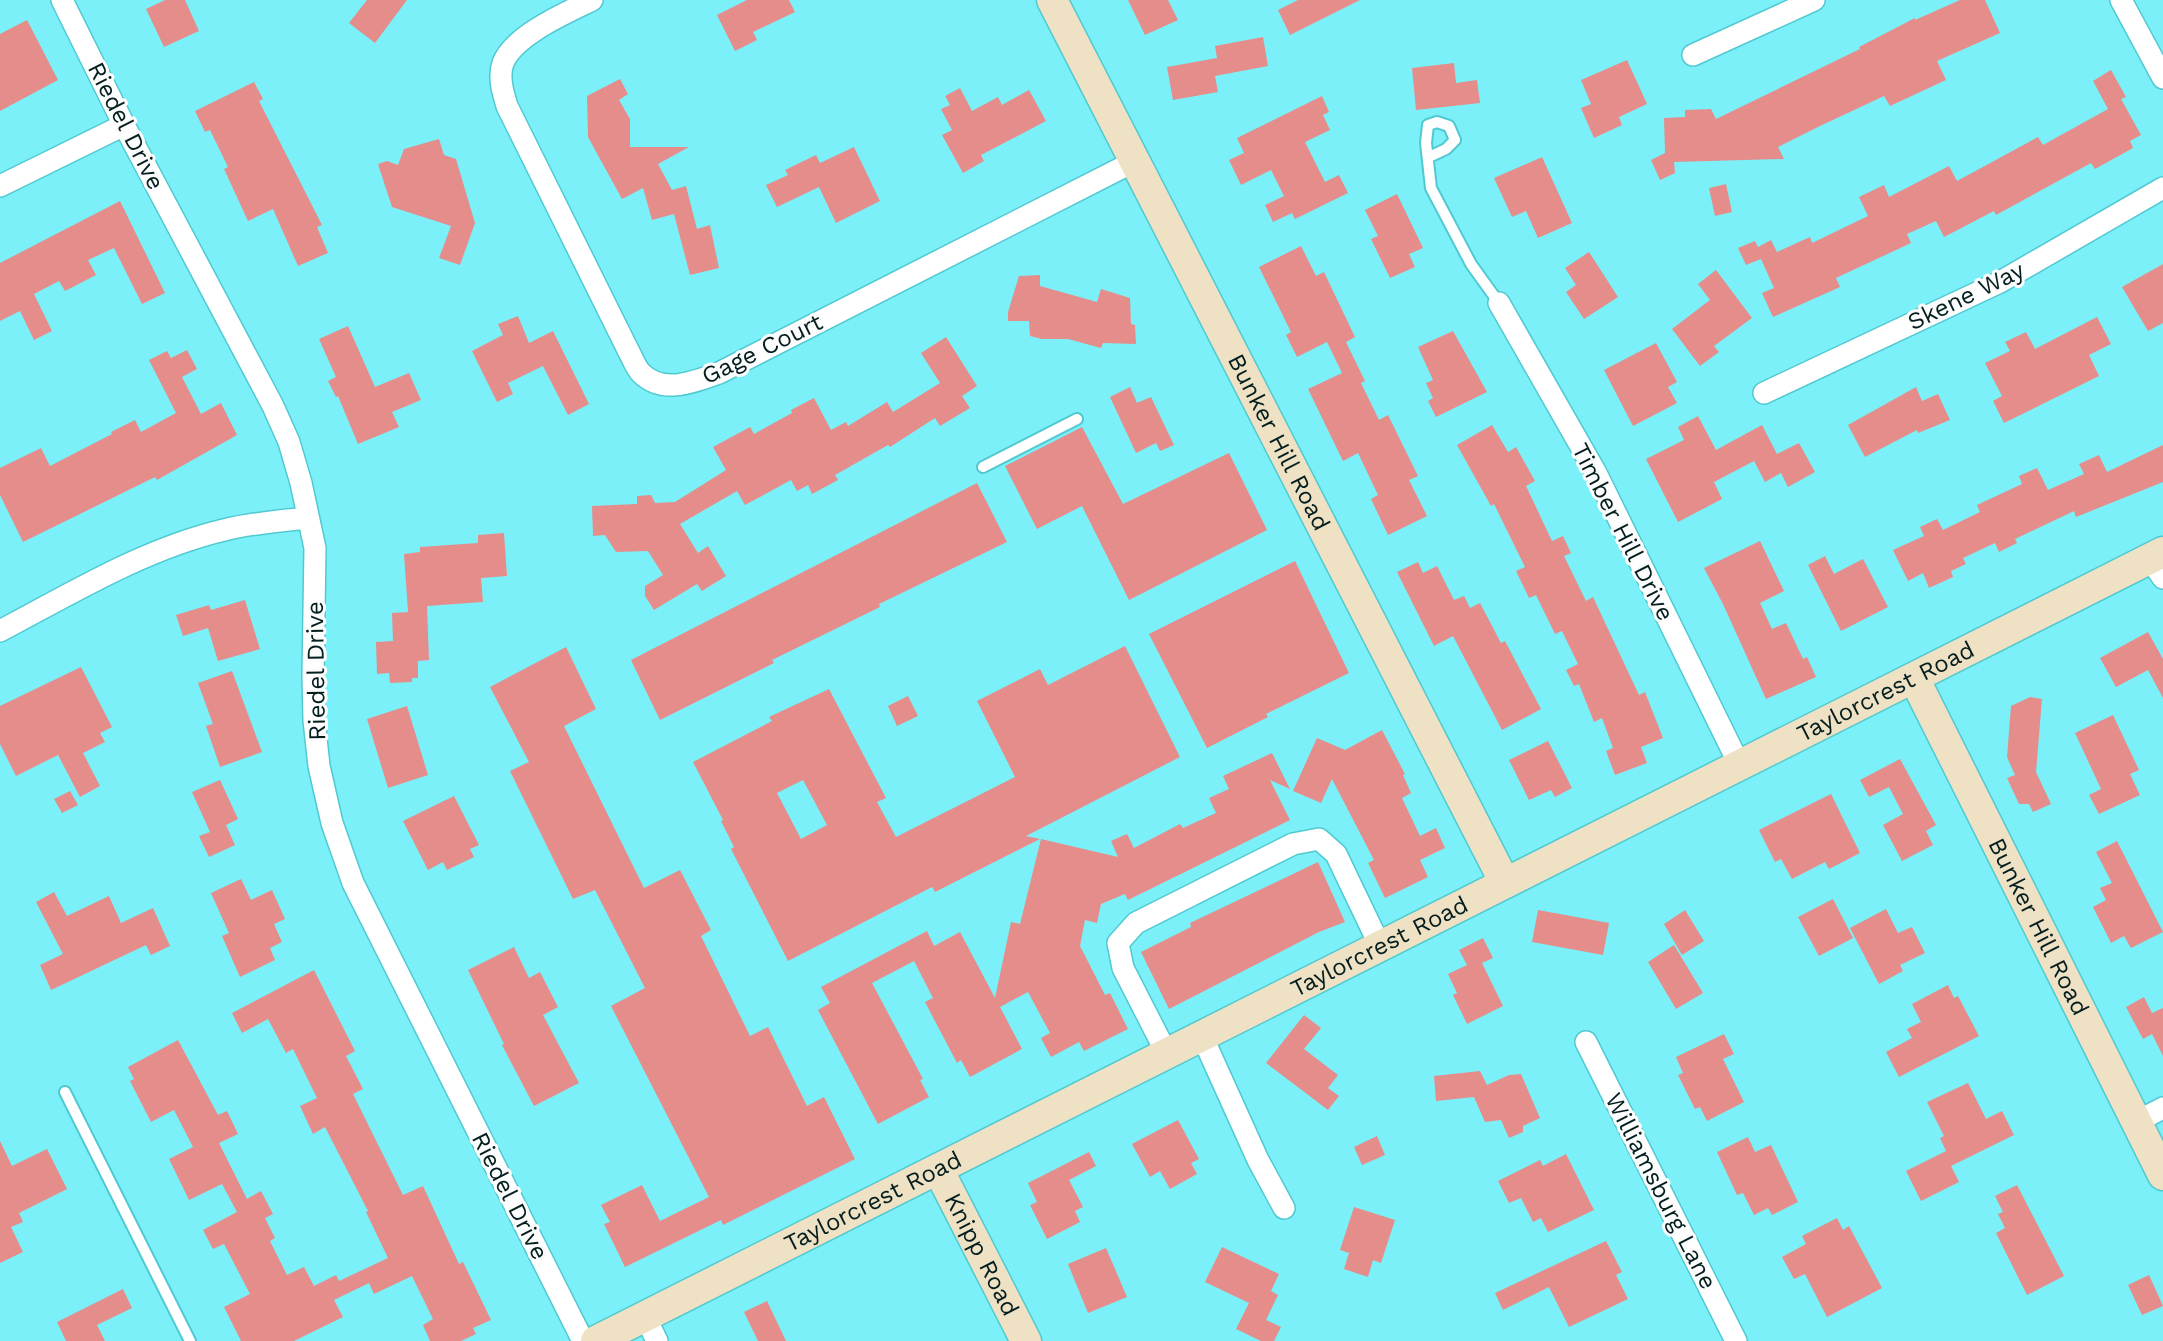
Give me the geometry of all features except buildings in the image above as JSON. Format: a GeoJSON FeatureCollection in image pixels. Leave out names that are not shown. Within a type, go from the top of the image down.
{"type":"FeatureCollection","features":[{"type":"Feature","properties":{"kind":"street","name":"Riedel Drive"},"geometry":{"type":"LineString","coordinates":[[62,0],[124,125],[273,406],[289,442],[315,548],[314,720],[319,766],[332,822],[353,883],[583,1341]]}},
{"type":"Feature","properties":{"kind":"street","name":"Gage Court"},"geometry":{"type":"LineString","coordinates":[[592,0],[539,26],[510,52],[501,73],[502,89],[507,107],[640,373],[660,383],[684,385],[719,373],[1135,162]]}},
{"type":"Feature","properties":{"kind":"street","name":"Bunker Hill Road"},"geometry":{"type":"LineString","coordinates":[[1052,0],[1505,883]]}},
{"type":"Feature","properties":{"kind":"street"},"geometry":{"type":"LineString","coordinates":[[1693,55],[1814,0]]}},
{"type":"Feature","properties":{"kind":"street"},"geometry":{"type":"LineString","coordinates":[[2121,0],[2163,78]]}},
{"type":"Feature","properties":{"kind":"street"},"geometry":{"type":"LineString","coordinates":[[0,186],[124,125]]}},
{"type":"Feature","properties":{"kind":"street","name":"Skene Way"},"geometry":{"type":"LineString","coordinates":[[1764,393],[2000,282],[2163,188]]}},
{"type":"Feature","properties":{"kind":"street","name":"Timber Hill Drive"},"geometry":{"type":"LineString","coordinates":[[1499,303],[1596,473],[1740,765]]}},
{"type":"Feature","properties":{"kind":"street"},"geometry":{"type":"LineString","coordinates":[[0,631],[102,577],[185,541],[237,527],[308,518]]}},
{"type":"Feature","properties":{"kind":"street","name":"Taylorcrest Road"},"geometry":{"type":"LineString","coordinates":[[596,1341],[651,1329],[938,1169],[1914,678],[2159,563]]}},
{"type":"Feature","properties":{"kind":"street","name":"Bunker Hill Road"},"geometry":{"type":"LineString","coordinates":[[1914,678],[2163,1175]]}},
{"type":"Feature","properties":{"kind":"street"},"geometry":{"type":"LineString","coordinates":[[1167,1054],[1123,968],[1118,943],[1136,923],[1293,844],[1319,839],[1336,854],[1380,946]]}},
{"type":"Feature","properties":{"kind":"street"},"geometry":{"type":"LineString","coordinates":[[1202,1036],[1258,1160],[1284,1208]]}},
{"type":"Feature","properties":{"kind":"street","name":"Williamsburg Lane"},"geometry":{"type":"LineString","coordinates":[[1586,1042],[1736,1341]]}},
{"type":"Feature","properties":{"kind":"street"},"geometry":{"type":"LineString","coordinates":[[2136,1122],[2163,1108]]}},
{"type":"Feature","properties":{"kind":"street","name":"Knipp Road"},"geometry":{"type":"LineString","coordinates":[[938,1169],[1026,1341]]}},
{"type":"Feature","properties":{"kind":"lane"},"geometry":{"type":"LineString","coordinates":[[1429,157],[1431,188],[1472,264],[1499,303]]}},
{"type":"Feature","properties":{"kind":"lane"},"geometry":{"type":"LineString","coordinates":[[983,467],[1077,419]]}},
{"type":"Feature","properties":{"kind":"lane"},"geometry":{"type":"LineString","coordinates":[[65,1091],[190,1341]]}}]}
